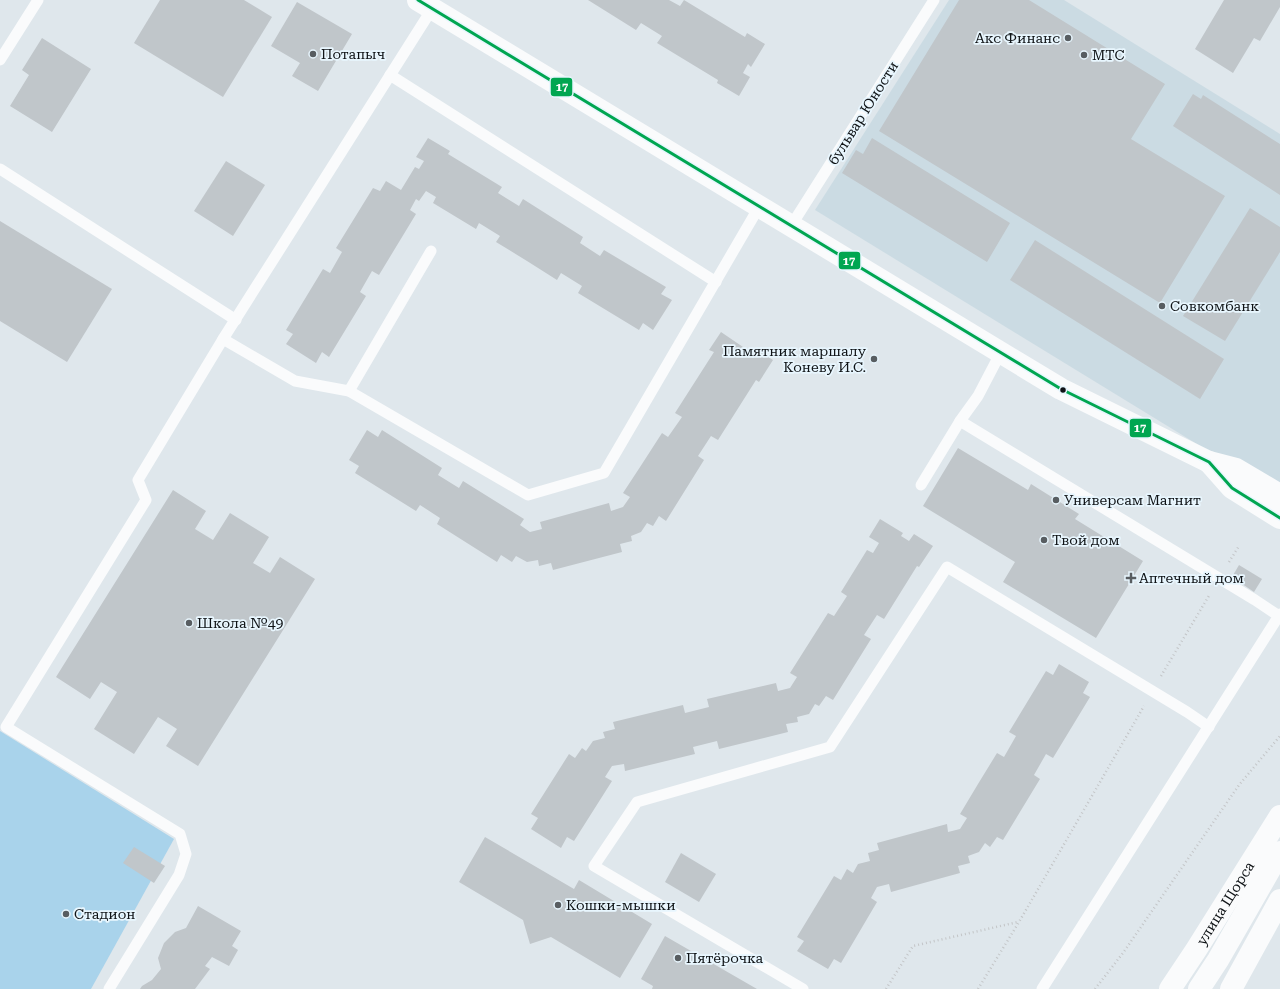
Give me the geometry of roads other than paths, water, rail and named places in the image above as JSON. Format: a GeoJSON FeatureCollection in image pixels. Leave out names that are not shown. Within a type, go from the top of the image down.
{"type":"FeatureCollection","features":[{"type":"Feature","properties":{"kind":"street"},"geometry":{"type":"LineString","coordinates":[[425,4],[1061,389],[1209,462],[1236,470],[1280,495]]}},
{"type":"Feature","properties":{"kind":"street"},"geometry":{"type":"LineString","coordinates":[[1209,462],[1232,488],[1280,518]]}},
{"type":"Feature","properties":{"kind":"street","name":"улица Щорса"},"geometry":{"type":"LineString","coordinates":[[1170,989],[1280,816]]}},
{"type":"Feature","properties":{"kind":"street","name":"улица Щорса"},"geometry":{"type":"LineString","coordinates":[[1199,989],[1218,960],[1280,852]]}},
{"type":"Feature","properties":{"kind":"street"},"geometry":{"type":"LineString","coordinates":[[1231,989],[1280,900]]}},
{"type":"Feature","properties":{"kind":"lane"},"geometry":{"type":"LineString","coordinates":[[0,60],[38,0]]}},
{"type":"Feature","properties":{"kind":"lane","name":"бульвар Юности"},"geometry":{"type":"LineString","coordinates":[[791,226],[934,0]]}},
{"type":"Feature","properties":{"kind":"lane"},"geometry":{"type":"LineString","coordinates":[[109,989],[179,875],[186,854],[180,834],[6,727],[146,500],[138,480],[224,339],[390,75],[425,4]]}},
{"type":"Feature","properties":{"kind":"lane"},"geometry":{"type":"LineString","coordinates":[[390,75],[716,282]]}},
{"type":"Feature","properties":{"kind":"lane"},"geometry":{"type":"LineString","coordinates":[[0,169],[236,320]]}},
{"type":"Feature","properties":{"kind":"lane"},"geometry":{"type":"LineString","coordinates":[[224,339],[295,381],[349,391],[528,495],[604,473],[759,207]]}},
{"type":"Feature","properties":{"kind":"lane"},"geometry":{"type":"LineString","coordinates":[[349,391],[431,251]]}},
{"type":"Feature","properties":{"kind":"lane"},"geometry":{"type":"LineString","coordinates":[[921,485],[960,421],[978,396],[1001,352]]}},
{"type":"Feature","properties":{"kind":"lane"},"geometry":{"type":"LineString","coordinates":[[960,421],[1280,615],[1042,989]]}},
{"type":"Feature","properties":{"kind":"lane"},"geometry":{"type":"LineString","coordinates":[[803,989],[594,866],[637,802],[830,747],[947,567],[1187,712],[1209,727]]}},
{"type":"Feature","properties":{"kind":"place","name":"Акс Финанс"},"geometry":{"type":"Point","coordinates":[1068,38]}},
{"type":"Feature","properties":{"kind":"place","name":"Потапыч"},"geometry":{"type":"Point","coordinates":[313,54]}},
{"type":"Feature","properties":{"kind":"place","name":"МТС"},"geometry":{"type":"Point","coordinates":[1084,55]}},
{"type":"Feature","properties":{"kind":"place","name":"Совкомбанк"},"geometry":{"type":"Point","coordinates":[1162,306]}},
{"type":"Feature","properties":{"kind":"place","name":"Памятник маршалу Коневу И.С."},"geometry":{"type":"Point","coordinates":[874,359]}},
{"type":"Feature","properties":{"kind":"place","name":"Универсам Магнит"},"geometry":{"type":"Point","coordinates":[1056,500]}},
{"type":"Feature","properties":{"kind":"place","name":"Твой дом"},"geometry":{"type":"Point","coordinates":[1044,540]}},
{"type":"Feature","properties":{"kind":"place","name":"Аптечный дом"},"geometry":{"type":"Point","coordinates":[1131,578]}},
{"type":"Feature","properties":{"kind":"place","name":"Школа №49"},"geometry":{"type":"Point","coordinates":[189,623]}},
{"type":"Feature","properties":{"kind":"place","name":"Кошки-мышки"},"geometry":{"type":"Point","coordinates":[558,905]}},
{"type":"Feature","properties":{"kind":"place","name":"Cтадион"},"geometry":{"type":"Point","coordinates":[66,914]}},
{"type":"Feature","properties":{"kind":"place","name":"Пятёрочка"},"geometry":{"type":"Point","coordinates":[678,958]}}]}
